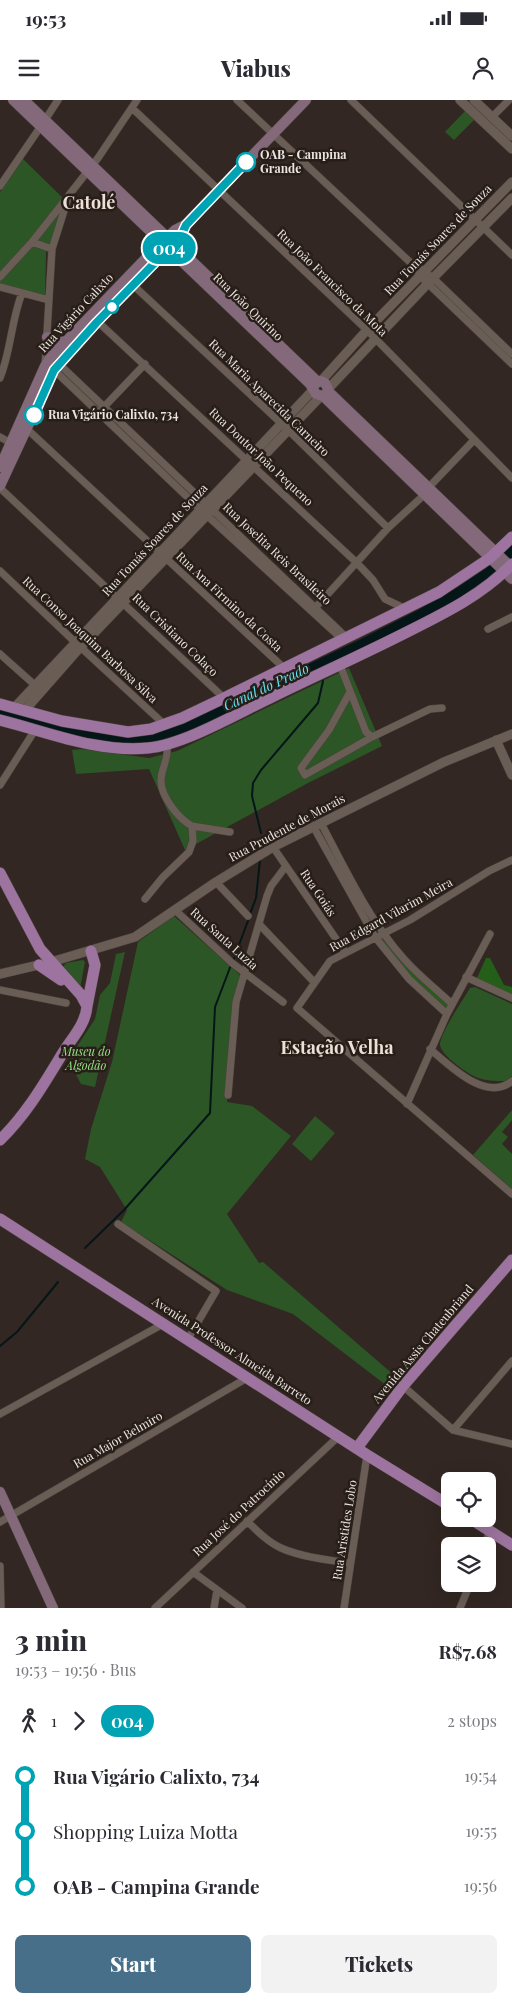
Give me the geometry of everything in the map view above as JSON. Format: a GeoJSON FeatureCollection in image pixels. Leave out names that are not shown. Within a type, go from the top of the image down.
{"type":"FeatureCollection","features":[{"type":"Feature","properties":{"kind":"main road","name":"Rua João Quirino"},"geometry":{"type":"LineString","coordinates":[[13,100],[43,123],[509,569]]}},
{"type":"Feature","properties":{"kind":"main road","name":"Rua João Quirino"},"geometry":{"type":"LineString","coordinates":[[24,100],[43,123]]}},
{"type":"Feature","properties":{"kind":"main road","name":"Rua Vigário Calixto"},"geometry":{"type":"LineString","coordinates":[[0,487],[65,341],[148,256],[168,242],[181,236],[186,225],[306,100]]}},
{"type":"Feature","properties":{"kind":"main road","name":"Rua João Quirino"},"geometry":{"type":"LineString","coordinates":[[90,168],[148,228],[168,242]]}},
{"type":"Feature","properties":{"kind":"main road"},"geometry":{"type":"LineString","coordinates":[[148,228],[151,241],[148,256]]}},
{"type":"Feature","properties":{"kind":"main road","name":"Rua Vigário Calixto"},"geometry":{"type":"LineString","coordinates":[[0,467],[11,443],[53,367],[134,285],[168,242]]}},
{"type":"Feature","properties":{"kind":"main road"},"geometry":{"type":"LineString","coordinates":[[47,337],[58,342],[65,341]]}},
{"type":"Feature","properties":{"kind":"main road"},"geometry":{"type":"LineString","coordinates":[[0,704],[62,721],[128,732],[146,730],[166,724],[224,698],[448,587],[494,556],[512,536]]}},
{"type":"Feature","properties":{"kind":"main road"},"geometry":{"type":"LineString","coordinates":[[0,720],[76,740],[126,749],[166,746],[340,665],[460,605],[509,569]]}},
{"type":"Feature","properties":{"kind":"main road"},"geometry":{"type":"LineString","coordinates":[[0,873],[40,949],[45,963],[73,988],[88,1006]]}},
{"type":"Feature","properties":{"kind":"main road"},"geometry":{"type":"LineString","coordinates":[[0,1140],[21,1118],[82,1023],[88,1006],[94,972],[91,951]]}},
{"type":"Feature","properties":{"kind":"main road","name":"Avenida Professor Almeida Barreto"},"geometry":{"type":"LineString","coordinates":[[0,1219],[441,1500]]}},
{"type":"Feature","properties":{"kind":"main road","name":"Avenida Assis Chateubriand"},"geometry":{"type":"LineString","coordinates":[[357,1448],[403,1386],[512,1260]]}},
{"type":"Feature","properties":{"kind":"main road"},"geometry":{"type":"LineString","coordinates":[[0,1492],[53,1608]]}},
{"type":"Feature","properties":{"kind":"main road"},"geometry":{"type":"LineString","coordinates":[[483,1527],[512,1545]]}},
{"type":"Feature","properties":{"kind":"street"},"geometry":{"type":"LineString","coordinates":[[0,186],[58,100]]}},
{"type":"Feature","properties":{"kind":"street"},"geometry":{"type":"LineString","coordinates":[[0,277],[32,242],[90,168],[137,100]]}},
{"type":"Feature","properties":{"kind":"street"},"geometry":{"type":"LineString","coordinates":[[237,100],[430,280],[496,344],[512,364]]}},
{"type":"Feature","properties":{"kind":"street"},"geometry":{"type":"LineString","coordinates":[[351,100],[512,255]]}},
{"type":"Feature","properties":{"kind":"street"},"geometry":{"type":"LineString","coordinates":[[460,100],[512,149]]}},
{"type":"Feature","properties":{"kind":"street"},"geometry":{"type":"LineString","coordinates":[[474,100],[512,136]]}},
{"type":"Feature","properties":{"kind":"street"},"geometry":{"type":"LineString","coordinates":[[492,117],[509,100]]}},
{"type":"Feature","properties":{"kind":"street","name":"Rua João Francisco da Mota"},"geometry":{"type":"LineString","coordinates":[[132,108],[367,330],[512,478]]}},
{"type":"Feature","properties":{"kind":"street","name":"Rua Tomás Soares de Souza"},"geometry":{"type":"LineString","coordinates":[[321,389],[367,330],[512,182]]}},
{"type":"Feature","properties":{"kind":"street"},"geometry":{"type":"LineString","coordinates":[[53,367],[47,337],[52,249],[69,195]]}},
{"type":"Feature","properties":{"kind":"street","name":"Rua Tomás Soares de Souza"},"geometry":{"type":"LineString","coordinates":[[20,709],[321,389],[375,339],[430,280],[512,198]]}},
{"type":"Feature","properties":{"kind":"street"},"geometry":{"type":"LineString","coordinates":[[32,242],[52,249]]}},
{"type":"Feature","properties":{"kind":"street","name":"Rua Maria Aparecida Carneiro"},"geometry":{"type":"LineString","coordinates":[[134,285],[285,427],[388,528]]}},
{"type":"Feature","properties":{"kind":"street"},"geometry":{"type":"LineString","coordinates":[[0,287],[49,300]]}},
{"type":"Feature","properties":{"kind":"street"},"geometry":{"type":"LineString","coordinates":[[0,378],[22,293]]}},
{"type":"Feature","properties":{"kind":"street","name":"Rua Doutor João Pequeno"},"geometry":{"type":"LineString","coordinates":[[97,322],[145,364],[357,562],[386,599],[406,609]]}},
{"type":"Feature","properties":{"kind":"street"},"geometry":{"type":"LineString","coordinates":[[496,344],[512,354]]}},
{"type":"Feature","properties":{"kind":"street"},"geometry":{"type":"LineString","coordinates":[[100,412],[145,364]]}},
{"type":"Feature","properties":{"kind":"street","name":"Rua Joselita Reis Brasileiro"},"geometry":{"type":"LineString","coordinates":[[53,367],[105,406],[207,510],[316,607],[345,639]]}},
{"type":"Feature","properties":{"kind":"street","name":"Rua Joselita Reis Brasileiro"},"geometry":{"type":"LineString","coordinates":[[53,367],[345,639]]}},
{"type":"Feature","properties":{"kind":"street","name":"Rua Ana Firmino da Costa"},"geometry":{"type":"LineString","coordinates":[[26,429],[284,668]]}},
{"type":"Feature","properties":{"kind":"street"},"geometry":{"type":"LineString","coordinates":[[0,437],[11,443]]}},
{"type":"Feature","properties":{"kind":"street"},"geometry":{"type":"LineString","coordinates":[[316,607],[388,528],[474,440]]}},
{"type":"Feature","properties":{"kind":"street","name":"Rua Cristiano Colaço"},"geometry":{"type":"LineString","coordinates":[[0,487],[224,698]]}},
{"type":"Feature","properties":{"kind":"street","name":"Rua Conso Joaquim Barbosa Silva"},"geometry":{"type":"LineString","coordinates":[[0,571],[78,646],[166,724]]}},
{"type":"Feature","properties":{"kind":"street"},"geometry":{"type":"LineString","coordinates":[[488,629],[512,617]]}},
{"type":"Feature","properties":{"kind":"street"},"geometry":{"type":"LineString","coordinates":[[0,654],[38,688]]}},
{"type":"Feature","properties":{"kind":"street"},"geometry":{"type":"LineString","coordinates":[[340,665],[366,732],[372,737]]}},
{"type":"Feature","properties":{"kind":"street"},"geometry":{"type":"LineString","coordinates":[[350,692],[329,730],[302,768],[305,775],[372,737],[430,709],[442,708]]}},
{"type":"Feature","properties":{"kind":"street"},"geometry":{"type":"LineString","coordinates":[[0,785],[35,730]]}},
{"type":"Feature","properties":{"kind":"street","name":"Rua Prudente de Morais"},"geometry":{"type":"LineString","coordinates":[[0,974],[91,951],[135,937],[216,882],[273,847],[444,762],[512,734]]}},
{"type":"Feature","properties":{"kind":"street"},"geometry":{"type":"LineString","coordinates":[[496,740],[512,775]]}},
{"type":"Feature","properties":{"kind":"street"},"geometry":{"type":"LineString","coordinates":[[166,746],[168,754],[161,783],[163,792],[179,814],[192,826],[230,832]]}},
{"type":"Feature","properties":{"kind":"street"},"geometry":{"type":"LineString","coordinates":[[317,825],[384,933],[416,972],[452,1004]]}},
{"type":"Feature","properties":{"kind":"street"},"geometry":{"type":"LineString","coordinates":[[317,825],[375,937],[409,979],[447,1014]]}},
{"type":"Feature","properties":{"kind":"street"},"geometry":{"type":"LineString","coordinates":[[145,899],[170,869],[189,852],[193,841],[192,826]]}},
{"type":"Feature","properties":{"kind":"street","name":"Rua Goiás"},"geometry":{"type":"LineString","coordinates":[[273,847],[345,952]]}},
{"type":"Feature","properties":{"kind":"street","name":"Rua Edgard Vilarim Meira"},"geometry":{"type":"LineString","coordinates":[[407,1104],[297,1008],[330,961],[422,913],[489,871],[512,860]]}},
{"type":"Feature","properties":{"kind":"street"},"geometry":{"type":"LineString","coordinates":[[228,1095],[238,968],[258,924],[271,886],[286,866]]}},
{"type":"Feature","properties":{"kind":"street"},"geometry":{"type":"LineString","coordinates":[[216,882],[248,916]]}},
{"type":"Feature","properties":{"kind":"street","name":"Rua Santa Luzia"},"geometry":{"type":"LineString","coordinates":[[175,910],[238,968],[283,1002]]}},
{"type":"Feature","properties":{"kind":"street"},"geometry":{"type":"LineString","coordinates":[[258,924],[314,982]]}},
{"type":"Feature","properties":{"kind":"street"},"geometry":{"type":"LineString","coordinates":[[490,934],[447,1014],[407,1104],[512,1194]]}},
{"type":"Feature","properties":{"kind":"street"},"geometry":{"type":"LineString","coordinates":[[466,977],[512,998]]}},
{"type":"Feature","properties":{"kind":"street"},"geometry":{"type":"LineString","coordinates":[[0,990],[66,1003]]}},
{"type":"Feature","properties":{"kind":"street"},"geometry":{"type":"LineString","coordinates":[[430,1049],[471,1082],[485,1086],[510,1085]]}},
{"type":"Feature","properties":{"kind":"street"},"geometry":{"type":"LineString","coordinates":[[118,1224],[216,1291],[188,1339]]}},
{"type":"Feature","properties":{"kind":"street"},"geometry":{"type":"LineString","coordinates":[[0,1414],[163,1324]]}},
{"type":"Feature","properties":{"kind":"street"},"geometry":{"type":"LineString","coordinates":[[453,1430],[512,1361]]}},
{"type":"Feature","properties":{"kind":"street","name":"Rua Major Belmiro"},"geometry":{"type":"LineString","coordinates":[[0,1522],[247,1378]]}},
{"type":"Feature","properties":{"kind":"street"},"geometry":{"type":"LineString","coordinates":[[403,1386],[453,1430],[512,1444]]}},
{"type":"Feature","properties":{"kind":"street","name":"Rua José do Patrocínio"},"geometry":{"type":"LineString","coordinates":[[154,1608],[339,1436]]}},
{"type":"Feature","properties":{"kind":"street","name":"Rua Aristides Lobo"},"geometry":{"type":"LineString","coordinates":[[344,1608],[368,1455]]}},
{"type":"Feature","properties":{"kind":"street"},"geometry":{"type":"LineString","coordinates":[[247,1521],[281,1548],[350,1563]]}},
{"type":"Feature","properties":{"kind":"street"},"geometry":{"type":"LineString","coordinates":[[488,1537],[490,1531]]}},
{"type":"Feature","properties":{"kind":"street"},"geometry":{"type":"LineString","coordinates":[[0,1566],[1,1608]]}},
{"type":"Feature","properties":{"kind":"street"},"geometry":{"type":"LineString","coordinates":[[193,1572],[242,1608]]}},
{"type":"Feature","properties":{"kind":"street"},"geometry":{"type":"LineString","coordinates":[[214,1608],[217,1590]]}},
{"type":"Feature","properties":{"kind":"street"},"geometry":{"type":"LineString","coordinates":[[460,1608],[467,1592]]}},
{"type":"Feature","properties":{"kind":"green space"},"geometry":{"type":"Polygon","coordinates":[[[465,111],[475,119],[454,140],[445,132],[465,111]]]}},
{"type":"Feature","properties":{"kind":"green space"},"geometry":{"type":"Polygon","coordinates":[[[23,159],[64,199],[56,229],[46,253],[45,295],[0,285],[0,192],[23,159]]]}},
{"type":"Feature","properties":{"kind":"green space"},"geometry":{"type":"Polygon","coordinates":[[[349,668],[382,746],[308,783],[185,850],[149,769],[76,774],[72,750],[82,749],[149,758],[177,751],[349,668]]]}},
{"type":"Feature","properties":{"kind":"green space"},"geometry":{"type":"Polygon","coordinates":[[[174,916],[240,975],[227,1102],[252,1106],[291,1136],[227,1214],[259,1263],[263,1262],[402,1382],[395,1392],[293,1314],[227,1290],[121,1222],[127,1210],[100,1167],[85,1159],[91,1129],[112,1062],[138,942],[174,916]]]}},
{"type":"Feature","properties":{"kind":"green space"},"geometry":{"type":"Polygon","coordinates":[[[383,935],[450,1004],[446,1012],[424,991],[377,937],[383,935]]]}},
{"type":"Feature","properties":{"kind":"green space","name":"Museu do Algodão"},"geometry":{"type":"Polygon","coordinates":[[[125,952],[95,1087],[81,1084],[68,1060],[95,1019],[100,995],[110,983],[116,954],[125,952]]]}},
{"type":"Feature","properties":{"kind":"green space"},"geometry":{"type":"Polygon","coordinates":[[[486,958],[490,958],[504,985],[512,987],[512,997],[476,980],[486,958]]]}},
{"type":"Feature","properties":{"kind":"green space"},"geometry":{"type":"Polygon","coordinates":[[[83,960],[85,962],[80,989],[62,968],[66,963],[83,960]]]}},
{"type":"Feature","properties":{"kind":"green space"},"geometry":{"type":"Polygon","coordinates":[[[475,987],[512,1004],[512,1076],[505,1081],[481,1079],[474,1076],[455,1064],[441,1048],[440,1043],[449,1023],[470,988],[475,987]]]}},
{"type":"Feature","properties":{"kind":"green space"},"geometry":{"type":"Polygon","coordinates":[[[512,1110],[512,1120],[502,1132],[508,1137],[502,1144],[512,1154],[512,1189],[473,1155],[512,1110]]]}},
{"type":"Feature","properties":{"kind":"green space"},"geometry":{"type":"Polygon","coordinates":[[[315,1116],[335,1133],[311,1161],[292,1144],[315,1116]]]}},
{"type":"Feature","properties":{"kind":"water","name":"Canal do Prado"},"geometry":{"type":"Polygon","coordinates":[[[512,543],[512,560],[467,597],[348,659],[163,744],[133,746],[94,741],[0,717],[0,707],[117,734],[225,704],[418,610],[485,569],[512,543]]]}},
{"type":"Feature","properties":{"kind":"waterway"},"geometry":{"type":"LineString","coordinates":[[261,833],[252,796],[253,783],[261,770],[318,703],[323,681]]}},
{"type":"Feature","properties":{"kind":"waterway"},"geometry":{"type":"LineString","coordinates":[[250,914],[256,898],[260,860]]}},
{"type":"Feature","properties":{"kind":"waterway"},"geometry":{"type":"LineString","coordinates":[[233,961],[249,918]]}},
{"type":"Feature","properties":{"kind":"waterway"},"geometry":{"type":"LineString","coordinates":[[85,1248],[124,1210],[210,1113],[215,1007],[231,965]]}},
{"type":"Feature","properties":{"kind":"waterway"},"geometry":{"type":"LineString","coordinates":[[0,1346],[17,1332],[58,1282]]}},
{"type":"Feature","properties":{"kind":"bus line","name":"004"},"geometry":{"type":"LineString","coordinates":[[34,415],[54,370],[97,322],[181,236],[186,225],[246,162]]}},
{"type":"Feature","properties":{"kind":"place","name":"OAB - Campina Grande"},"geometry":{"type":"Point","coordinates":[246,162]}},
{"type":"Feature","properties":{"kind":"place","name":"Rua Vigário Calixto, 734"},"geometry":{"type":"Point","coordinates":[34,415]}},
{"type":"Feature","properties":{"kind":"district","name":"Catolé"},"geometry":{"type":"Point","coordinates":[89,203]}},
{"type":"Feature","properties":{"kind":"district","name":"Estação Velha"},"geometry":{"type":"Point","coordinates":[337,1048]}}]}
